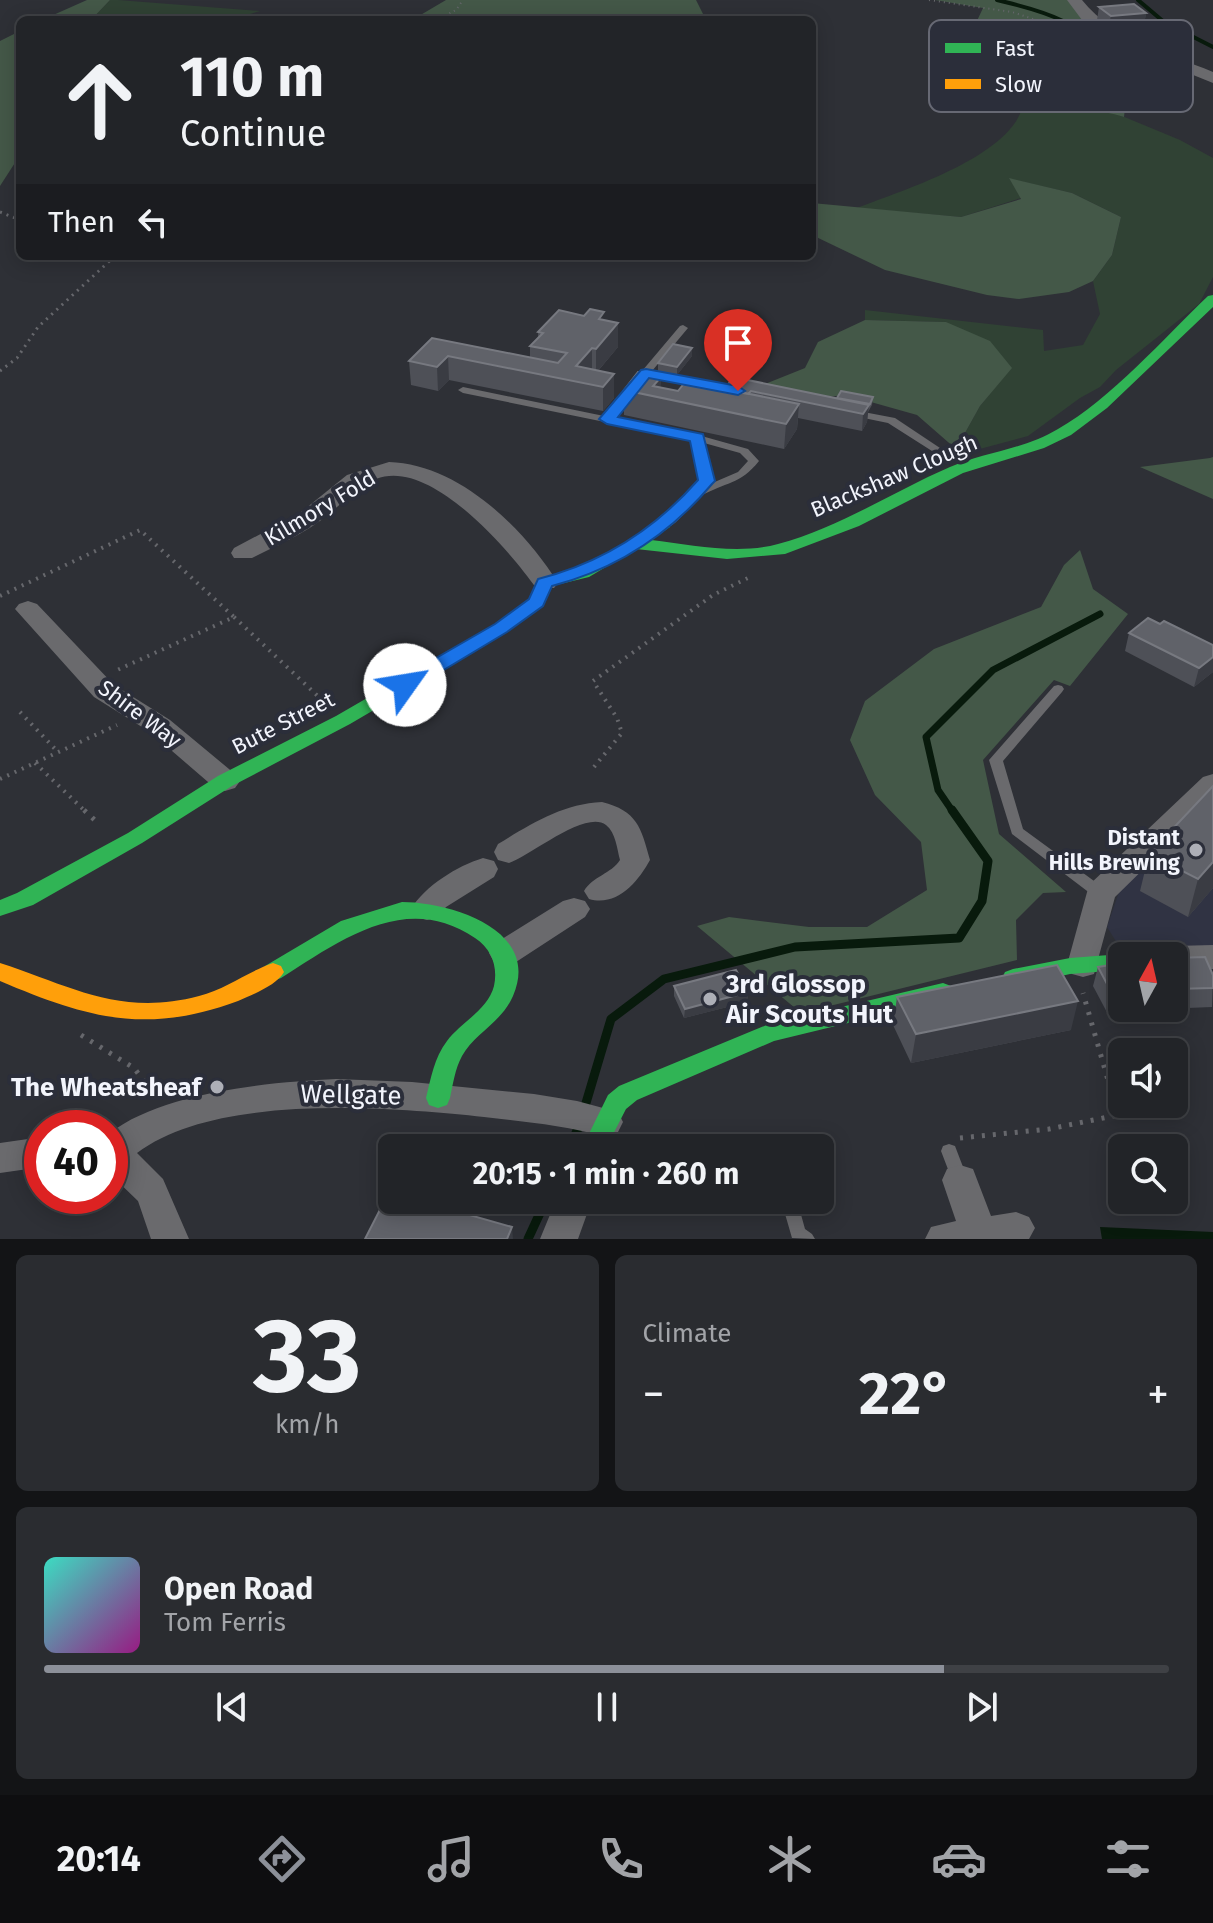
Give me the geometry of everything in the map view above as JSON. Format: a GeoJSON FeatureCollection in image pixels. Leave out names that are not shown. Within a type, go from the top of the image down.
{"type":"FeatureCollection","features":[{"type":"Feature","properties":{"kind":"street"},"geometry":{"type":"LineString","coordinates":[[1074,0],[1090,20]]}},
{"type":"Feature","properties":{"kind":"street"},"geometry":{"type":"LineString","coordinates":[[1193,70],[1213,78]]}},
{"type":"Feature","properties":{"kind":"street","name":"Blackshaw Clough"},"geometry":{"type":"LineString","coordinates":[[637,544],[661,543],[710,552],[757,554],[802,542],[895,502],[949,474],[1041,444],[1081,420],[1115,394],[1163,343],[1198,317],[1213,299]]}},
{"type":"Feature","properties":{"kind":"street","name":"Kilmory Fold"},"geometry":{"type":"LineString","coordinates":[[243,553],[311,517],[338,492],[362,478],[384,469],[408,468],[446,487],[490,519],[533,560],[545,583]]}},
{"type":"Feature","properties":{"kind":"street"},"geometry":{"type":"LineString","coordinates":[[545,583],[583,573],[662,527]]}},
{"type":"Feature","properties":{"kind":"street","name":"Bute Street"},"geometry":{"type":"LineString","coordinates":[[0,908],[25,899],[119,847],[225,781],[343,720],[501,628],[537,602],[545,583]]}},
{"type":"Feature","properties":{"kind":"street","name":"Shire Way"},"geometry":{"type":"LineString","coordinates":[[28,609],[104,691],[141,714],[225,781]]}},
{"type":"Feature","properties":{"kind":"street"},"geometry":{"type":"LineString","coordinates":[[1076,966],[1100,893],[1213,784]]}},
{"type":"Feature","properties":{"kind":"street"},"geometry":{"type":"LineString","coordinates":[[427,909],[435,899],[563,818],[580,812],[598,811],[616,817],[627,827],[635,860],[627,874],[505,953]]}},
{"type":"Feature","properties":{"kind":"street"},"geometry":{"type":"LineString","coordinates":[[0,972],[70,1001],[104,1010],[151,1013],[194,1009],[232,996],[373,914],[399,909],[427,909],[475,926],[505,953],[507,976],[493,1013],[459,1042],[449,1058],[438,1098]]}},
{"type":"Feature","properties":{"kind":"street"},"geometry":{"type":"LineString","coordinates":[[1188,958],[1213,957]]}},
{"type":"Feature","properties":{"kind":"street"},"geometry":{"type":"LineString","coordinates":[[1001,980],[1108,963]]}},
{"type":"Feature","properties":{"kind":"street"},"geometry":{"type":"LineString","coordinates":[[591,1126],[628,1093],[769,1033],[959,989]]}},
{"type":"Feature","properties":{"kind":"street","name":"Wellgate"},"geometry":{"type":"LineString","coordinates":[[128,1138],[162,1122],[211,1107],[308,1092],[438,1098],[591,1126]]}},
{"type":"Feature","properties":{"kind":"street"},"geometry":{"type":"LineString","coordinates":[[0,1158],[24,1155]]}},
{"type":"Feature","properties":{"kind":"street"},"geometry":{"type":"LineString","coordinates":[[128,1165],[155,1193],[170,1239]]}},
{"type":"Feature","properties":{"kind":"street"},"geometry":{"type":"LineString","coordinates":[[955,1165],[962,1236],[1016,1228]]}},
{"type":"Feature","properties":{"kind":"street"},"geometry":{"type":"LineString","coordinates":[[559,1239],[569,1214]]}},
{"type":"Feature","properties":{"kind":"lane"},"geometry":{"type":"LineString","coordinates":[[607,419],[683,328]]}},
{"type":"Feature","properties":{"kind":"lane"},"geometry":{"type":"LineString","coordinates":[[646,373],[753,394]]}},
{"type":"Feature","properties":{"kind":"lane"},"geometry":{"type":"LineString","coordinates":[[463,390],[698,438],[744,451],[754,461],[742,474],[695,494]]}},
{"type":"Feature","properties":{"kind":"lane"},"geometry":{"type":"LineString","coordinates":[[845,411],[891,420],[947,456]]}},
{"type":"Feature","properties":{"kind":"lane"},"geometry":{"type":"LineString","coordinates":[[662,527],[707,481],[698,438]]}},
{"type":"Feature","properties":{"kind":"lane"},"geometry":{"type":"LineString","coordinates":[[1058,689],[996,760],[1017,831],[1100,893]]}},
{"type":"Feature","properties":{"kind":"lane"},"geometry":{"type":"LineString","coordinates":[[792,1214],[798,1233],[806,1239]]}},
{"type":"Feature","properties":{"kind":"path"},"geometry":{"type":"LineString","coordinates":[[444,16],[456,10],[463,0]]}},
{"type":"Feature","properties":{"kind":"path"},"geometry":{"type":"LineString","coordinates":[[929,0],[1012,12],[1034,20]]}},
{"type":"Feature","properties":{"kind":"path"},"geometry":{"type":"LineString","coordinates":[[100,260],[106,263]]}},
{"type":"Feature","properties":{"kind":"path"},"geometry":{"type":"LineString","coordinates":[[0,371],[17,358],[38,327],[110,260]]}},
{"type":"Feature","properties":{"kind":"path"},"geometry":{"type":"LineString","coordinates":[[0,596],[140,530],[343,720]]}},
{"type":"Feature","properties":{"kind":"path"},"geometry":{"type":"LineString","coordinates":[[594,767],[622,733],[617,718],[593,681],[713,595],[757,574]]}},
{"type":"Feature","properties":{"kind":"path"},"geometry":{"type":"LineString","coordinates":[[94,680],[234,617]]}},
{"type":"Feature","properties":{"kind":"path"},"geometry":{"type":"LineString","coordinates":[[20,712],[58,752]]}},
{"type":"Feature","properties":{"kind":"path"},"geometry":{"type":"LineString","coordinates":[[0,779],[141,714]]}},
{"type":"Feature","properties":{"kind":"path"},"geometry":{"type":"LineString","coordinates":[[35,763],[78,802],[119,847]]}},
{"type":"Feature","properties":{"kind":"path"},"geometry":{"type":"LineString","coordinates":[[955,1165],[946,1140],[1049,1129],[1118,1115],[1076,966]]}},
{"type":"Feature","properties":{"kind":"path"},"geometry":{"type":"LineString","coordinates":[[78,1034],[102,1045],[153,1088],[160,1105],[162,1122]]}},
{"type":"Feature","properties":{"kind":"shaded area"},"geometry":{"type":"Polygon","coordinates":[[[87,0],[110,0],[95,16],[51,16],[87,0]]]}},
{"type":"Feature","properties":{"kind":"shaded area"},"geometry":{"type":"Polygon","coordinates":[[[110,0],[260,11],[243,16],[95,16],[110,0]]]}},
{"type":"Feature","properties":{"kind":"shaded area"},"geometry":{"type":"Polygon","coordinates":[[[446,0],[696,0],[704,16],[419,16],[446,0]]]}},
{"type":"Feature","properties":{"kind":"shaded area"},"geometry":{"type":"Polygon","coordinates":[[[935,0],[1068,0],[1085,20],[977,20],[983,8],[935,0]]]}},
{"type":"Feature","properties":{"kind":"shaded area"},"geometry":{"type":"Polygon","coordinates":[[[16,33],[16,161],[0,186],[0,41],[16,33]]]}},
{"type":"Feature","properties":{"kind":"shaded area"},"geometry":{"type":"Polygon","coordinates":[[[1020,112],[1112,112],[1180,140],[1213,158],[1213,277],[1199,304],[1116,370],[1100,387],[1028,436],[961,454],[956,449],[980,406],[1011,368],[946,322],[865,320],[865,310],[1043,330],[1044,351],[1083,345],[1100,314],[1093,281],[1112,255],[1121,217],[1072,193],[1010,179],[1021,198],[961,217],[857,208],[928,181],[980,154],[1016,121],[1020,112]]]}},
{"type":"Feature","properties":{"kind":"shaded area"},"geometry":{"type":"Polygon","coordinates":[[[1102,112],[1125,112],[1124,117],[1102,112]]]}},
{"type":"Feature","properties":{"kind":"shaded area"},"geometry":{"type":"Polygon","coordinates":[[[1009,178],[1072,193],[1121,217],[1112,255],[1093,281],[1069,292],[1019,299],[987,295],[885,270],[816,237],[816,203],[961,217],[1021,199],[1009,178]]]}},
{"type":"Feature","properties":{"kind":"shaded area"},"geometry":{"type":"Polygon","coordinates":[[[865,320],[946,322],[990,341],[1012,368],[980,406],[956,449],[917,415],[846,395],[807,399],[765,384],[805,368],[818,342],[865,320]]]}},
{"type":"Feature","properties":{"kind":"shaded area"},"geometry":{"type":"Polygon","coordinates":[[[1213,457],[1213,499],[1140,467],[1210,458],[1213,457]]]}},
{"type":"Feature","properties":{"kind":"shaded area"},"geometry":{"type":"Polygon","coordinates":[[[1080,550],[1093,589],[1128,614],[1070,686],[1054,680],[983,760],[999,834],[1066,892],[1043,893],[1016,920],[1017,960],[801,1013],[697,926],[729,917],[809,927],[867,927],[927,890],[921,842],[875,795],[850,740],[865,701],[934,649],[1041,607],[1064,565],[1080,550]]]}},
{"type":"Feature","properties":{"kind":"shaded area"},"geometry":{"type":"Polygon","coordinates":[[[1213,793],[1213,946],[1188,946],[1188,942],[1116,942],[1107,927],[1121,886],[1213,793]]]}},
{"type":"Feature","properties":{"kind":"shaded area"},"geometry":{"type":"Polygon","coordinates":[[[1100,1227],[1213,1232],[1213,1239],[1102,1239],[1100,1227]]]}},
{"type":"Feature","properties":{"kind":"building"},"geometry":{"type":"Polygon","coordinates":[[[1134,4],[1146,13],[1111,16],[1099,7],[1134,4]]]}},
{"type":"Feature","properties":{"kind":"building"},"geometry":{"type":"Polygon","coordinates":[[[590,309],[604,312],[599,319],[618,323],[596,349],[592,348],[576,366],[614,374],[603,387],[448,356],[437,367],[409,361],[432,338],[558,363],[567,353],[530,346],[543,333],[538,332],[559,310],[584,316],[590,309]]]}},
{"type":"Feature","properties":{"kind":"building"},"geometry":{"type":"Polygon","coordinates":[[[673,344],[692,348],[677,367],[658,363],[673,344]]]}},
{"type":"Feature","properties":{"kind":"building"},"geometry":{"type":"Polygon","coordinates":[[[638,372],[661,377],[653,386],[678,391],[686,381],[799,404],[786,424],[624,390],[638,372]]]}},
{"type":"Feature","properties":{"kind":"building"},"geometry":{"type":"Polygon","coordinates":[[[733,377],[869,405],[863,414],[751,391],[748,394],[732,391],[737,384],[729,383],[733,377]]]}},
{"type":"Feature","properties":{"kind":"building"},"geometry":{"type":"Polygon","coordinates":[[[841,391],[873,397],[870,404],[837,398],[841,391]]]}},
{"type":"Feature","properties":{"kind":"building"},"geometry":{"type":"Polygon","coordinates":[[[1148,618],[1160,624],[1164,621],[1213,645],[1213,657],[1199,668],[1129,633],[1148,618]]]}},
{"type":"Feature","properties":{"kind":"building"},"geometry":{"type":"Polygon","coordinates":[[[1213,786],[1213,862],[1198,879],[1149,854],[1213,786]]]}},
{"type":"Feature","properties":{"kind":"building"},"geometry":{"type":"Polygon","coordinates":[[[1205,957],[1213,975],[1213,988],[1188,989],[1188,958],[1205,957]]]}},
{"type":"Feature","properties":{"kind":"building"},"geometry":{"type":"Polygon","coordinates":[[[1057,965],[1078,1001],[916,1034],[897,997],[1057,965]]]}},
{"type":"Feature","properties":{"kind":"building"},"geometry":{"type":"Polygon","coordinates":[[[1108,965],[1108,986],[1098,967],[1108,965]]]}},
{"type":"Feature","properties":{"kind":"building"},"geometry":{"type":"Polygon","coordinates":[[[736,970],[748,992],[685,1009],[674,986],[736,970]]]}},
{"type":"Feature","properties":{"kind":"building"},"geometry":{"type":"Polygon","coordinates":[[[378,1214],[466,1214],[512,1227],[507,1239],[365,1239],[378,1214]]]}},
{"type":"Feature","properties":{"kind":"waterway"},"geometry":{"type":"LineString","coordinates":[[997,0],[1060,20]]}},
{"type":"Feature","properties":{"kind":"waterway","name":"Blackshaw Clough"},"geometry":{"type":"LineString","coordinates":[[1138,0],[1162,20]]}},
{"type":"Feature","properties":{"kind":"waterway","name":"Blackshaw Clough"},"geometry":{"type":"LineString","coordinates":[[1193,37],[1213,47]]}},
{"type":"Feature","properties":{"kind":"waterway","name":"Blackshaw Clough"},"geometry":{"type":"LineString","coordinates":[[953,812],[938,790],[926,737],[993,670],[1100,614]]}},
{"type":"Feature","properties":{"kind":"waterway","name":"Blackshaw Clough"},"geometry":{"type":"LineString","coordinates":[[583,1113],[611,1019],[664,979],[795,947],[959,938],[982,901],[988,861],[952,810]]}},
{"type":"Feature","properties":{"kind":"waterway","name":"Blackshaw Clough"},"geometry":{"type":"LineString","coordinates":[[575,1134],[580,1124]]}},
{"type":"Feature","properties":{"kind":"waterway","name":"Blackshaw Clough"},"geometry":{"type":"LineString","coordinates":[[528,1239],[540,1214]]}},
{"type":"Feature","properties":{"kind":"traffic: fast"},"geometry":{"type":"LineString","coordinates":[[637,544],[727,554],[779,550],[853,522],[957,470],[1038,445],[1065,432],[1102,405],[1213,299]]}},
{"type":"Feature","properties":{"kind":"traffic: fast"},"geometry":{"type":"LineString","coordinates":[[0,908],[25,899],[135,838],[225,781],[343,720],[501,628],[537,602],[545,583],[583,573],[662,527]]}},
{"type":"Feature","properties":{"kind":"traffic: fast"},"geometry":{"type":"LineString","coordinates":[[273,972],[349,927],[375,916],[402,910],[429,910],[456,917],[484,933],[503,956],[505,986],[491,1012],[452,1052],[438,1098]]}},
{"type":"Feature","properties":{"kind":"traffic: fast"},"geometry":{"type":"LineString","coordinates":[[1013,978],[1070,966],[1108,963]]}},
{"type":"Feature","properties":{"kind":"traffic: fast"},"geometry":{"type":"LineString","coordinates":[[601,1134],[617,1102],[628,1093],[769,1033],[943,992]]}},
{"type":"Feature","properties":{"kind":"traffic: slow"},"geometry":{"type":"LineString","coordinates":[[0,972],[71,1000],[137,1012],[170,1011],[203,1004],[237,992],[273,972]]}},
{"type":"Feature","properties":{"kind":"place","name":"Distant Hills Brewing"},"geometry":{"type":"Point","coordinates":[1196,850]}},
{"type":"Feature","properties":{"kind":"place","name":"3rd Glossop Air Scouts Hut"},"geometry":{"type":"Point","coordinates":[710,999]}},
{"type":"Feature","properties":{"kind":"place","name":"The Wheatsheaf"},"geometry":{"type":"Point","coordinates":[217,1087]}},
{"type":"Feature","properties":{"kind":"route"},"geometry":{"type":"LineString","coordinates":[[405,685],[501,628],[537,602],[545,583],[583,573],[637,544],[680,512],[707,481],[698,438],[607,419],[646,373],[738,391]]}}]}
